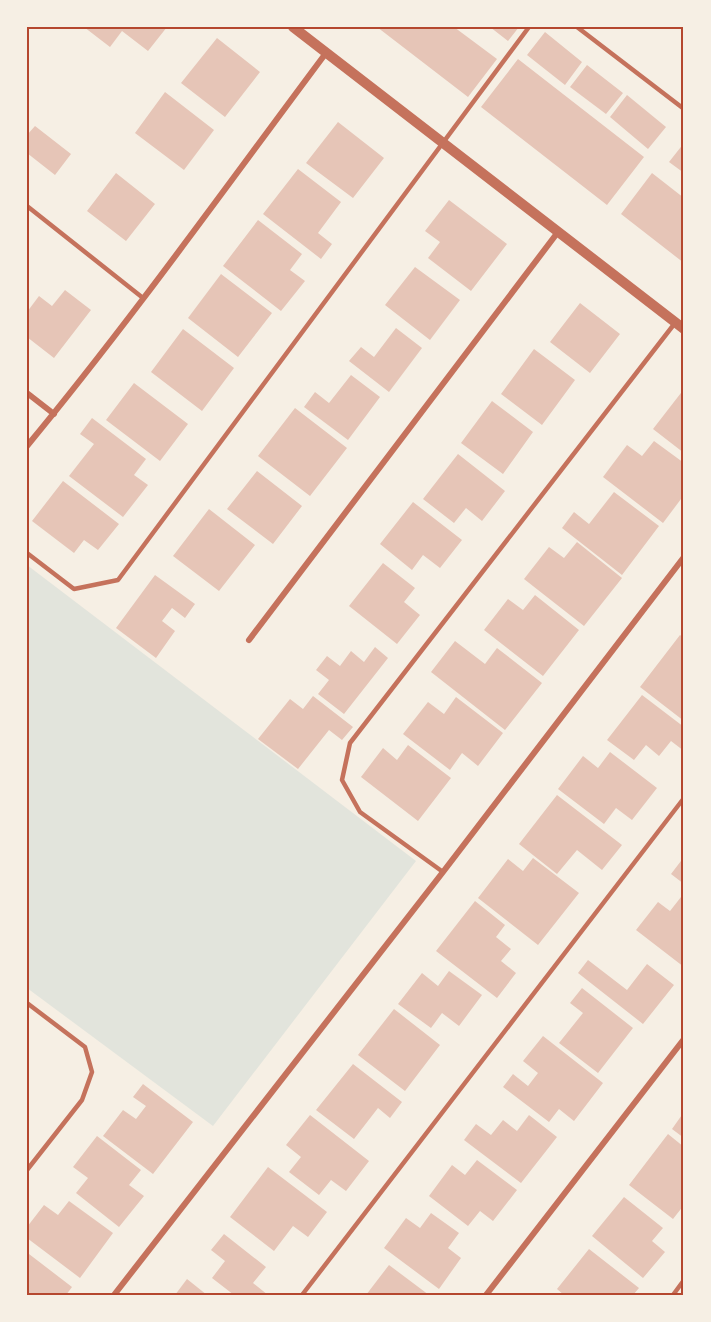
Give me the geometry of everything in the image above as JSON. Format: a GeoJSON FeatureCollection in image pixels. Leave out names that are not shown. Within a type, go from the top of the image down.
{"type":"FeatureCollection","features":[{"type":"Feature","properties":{"kind":"street"},"geometry":{"type":"LineString","coordinates":[[293,27],[680,326]]}},
{"type":"Feature","properties":{"kind":"street"},"geometry":{"type":"LineString","coordinates":[[27,446],[143,298],[327,52]]}},
{"type":"Feature","properties":{"kind":"street"},"geometry":{"type":"LineString","coordinates":[[249,640],[558,232]]}},
{"type":"Feature","properties":{"kind":"street"},"geometry":{"type":"LineString","coordinates":[[27,393],[54,414]]}},
{"type":"Feature","properties":{"kind":"street"},"geometry":{"type":"LineString","coordinates":[[114,1295],[443,872],[684,557]]}},
{"type":"Feature","properties":{"kind":"street"},"geometry":{"type":"LineString","coordinates":[[486,1295],[684,1039]]}},
{"type":"Feature","properties":{"kind":"lane"},"geometry":{"type":"LineString","coordinates":[[27,553],[74,589],[118,580],[530,27]]}},
{"type":"Feature","properties":{"kind":"lane"},"geometry":{"type":"LineString","coordinates":[[577,27],[684,110]]}},
{"type":"Feature","properties":{"kind":"lane"},"geometry":{"type":"LineString","coordinates":[[27,206],[143,298]]}},
{"type":"Feature","properties":{"kind":"lane"},"geometry":{"type":"LineString","coordinates":[[443,872],[360,812],[342,780],[350,743],[680,326]]}},
{"type":"Feature","properties":{"kind":"lane"},"geometry":{"type":"LineString","coordinates":[[302,1295],[684,798]]}},
{"type":"Feature","properties":{"kind":"lane"},"geometry":{"type":"LineString","coordinates":[[27,1003],[85,1047],[92,1072],[81,1100],[27,1170]]}},
{"type":"Feature","properties":{"kind":"lane"},"geometry":{"type":"LineString","coordinates":[[673,1295],[684,1280]]}},
{"type":"Feature","properties":{"kind":"shaded area"},"geometry":{"type":"Polygon","coordinates":[[[27,565],[416,861],[213,1126],[27,988],[27,565]]]}},
{"type":"Feature","properties":{"kind":"building"},"geometry":{"type":"Polygon","coordinates":[[[84,27],[167,27],[148,51],[122,31],[110,47],[84,27]]]}},
{"type":"Feature","properties":{"kind":"building"},"geometry":{"type":"Polygon","coordinates":[[[377,27],[454,27],[497,59],[468,97],[377,27]]]}},
{"type":"Feature","properties":{"kind":"building"},"geometry":{"type":"Polygon","coordinates":[[[490,27],[519,27],[508,41],[490,27]]]}},
{"type":"Feature","properties":{"kind":"building"},"geometry":{"type":"Polygon","coordinates":[[[545,32],[582,62],[565,85],[527,55],[545,32]]]}},
{"type":"Feature","properties":{"kind":"building"},"geometry":{"type":"Polygon","coordinates":[[[217,38],[260,72],[225,117],[181,83],[217,38]]]}},
{"type":"Feature","properties":{"kind":"building"},"geometry":{"type":"Polygon","coordinates":[[[518,59],[644,157],[607,205],[481,107],[518,59]]]}},
{"type":"Feature","properties":{"kind":"building"},"geometry":{"type":"Polygon","coordinates":[[[587,65],[623,93],[606,114],[570,87],[587,65]]]}},
{"type":"Feature","properties":{"kind":"building"},"geometry":{"type":"Polygon","coordinates":[[[165,92],[214,130],[184,170],[135,133],[165,92]]]}},
{"type":"Feature","properties":{"kind":"building"},"geometry":{"type":"Polygon","coordinates":[[[627,95],[666,127],[648,149],[610,117],[627,95]]]}},
{"type":"Feature","properties":{"kind":"building"},"geometry":{"type":"Polygon","coordinates":[[[338,122],[384,158],[353,198],[306,163],[338,122]]]}},
{"type":"Feature","properties":{"kind":"building"},"geometry":{"type":"Polygon","coordinates":[[[35,126],[71,154],[55,175],[27,153],[27,135],[35,126]]]}},
{"type":"Feature","properties":{"kind":"building"},"geometry":{"type":"Polygon","coordinates":[[[684,143],[684,173],[669,162],[684,143]]]}},
{"type":"Feature","properties":{"kind":"building"},"geometry":{"type":"Polygon","coordinates":[[[298,169],[341,202],[318,233],[332,244],[321,259],[263,214],[298,169]]]}},
{"type":"Feature","properties":{"kind":"building"},"geometry":{"type":"Polygon","coordinates":[[[116,173],[155,204],[126,241],[87,211],[116,173]]]}},
{"type":"Feature","properties":{"kind":"building"},"geometry":{"type":"Polygon","coordinates":[[[652,173],[684,198],[684,263],[621,214],[652,173]]]}},
{"type":"Feature","properties":{"kind":"building"},"geometry":{"type":"Polygon","coordinates":[[[449,200],[507,244],[471,291],[428,258],[440,242],[425,231],[449,200]]]}},
{"type":"Feature","properties":{"kind":"building"},"geometry":{"type":"Polygon","coordinates":[[[258,220],[302,254],[290,270],[305,281],[281,311],[223,266],[258,220]]]}},
{"type":"Feature","properties":{"kind":"building"},"geometry":{"type":"Polygon","coordinates":[[[415,267],[460,300],[430,340],[385,305],[415,267]]]}},
{"type":"Feature","properties":{"kind":"building"},"geometry":{"type":"Polygon","coordinates":[[[221,274],[272,313],[238,357],[188,318],[221,274]]]}},
{"type":"Feature","properties":{"kind":"building"},"geometry":{"type":"Polygon","coordinates":[[[65,290],[91,310],[54,358],[27,337],[27,312],[39,296],[52,306],[65,290]]]}},
{"type":"Feature","properties":{"kind":"building"},"geometry":{"type":"Polygon","coordinates":[[[580,303],[620,334],[590,373],[550,342],[580,303]]]}},
{"type":"Feature","properties":{"kind":"building"},"geometry":{"type":"Polygon","coordinates":[[[396,328],[422,348],[389,392],[349,361],[361,347],[374,357],[396,328]]]}},
{"type":"Feature","properties":{"kind":"building"},"geometry":{"type":"Polygon","coordinates":[[[183,329],[234,368],[202,411],[151,372],[183,329]]]}},
{"type":"Feature","properties":{"kind":"building"},"geometry":{"type":"Polygon","coordinates":[[[534,349],[575,380],[542,425],[501,394],[534,349]]]}},
{"type":"Feature","properties":{"kind":"building"},"geometry":{"type":"Polygon","coordinates":[[[351,375],[380,397],[348,440],[304,407],[315,392],[329,403],[351,375]]]}},
{"type":"Feature","properties":{"kind":"building"},"geometry":{"type":"Polygon","coordinates":[[[134,383],[188,424],[160,461],[106,420],[134,383]]]}},
{"type":"Feature","properties":{"kind":"building"},"geometry":{"type":"Polygon","coordinates":[[[684,389],[684,453],[653,429],[684,389]]]}},
{"type":"Feature","properties":{"kind":"building"},"geometry":{"type":"Polygon","coordinates":[[[492,401],[533,432],[503,474],[461,443],[492,401]]]}},
{"type":"Feature","properties":{"kind":"building"},"geometry":{"type":"Polygon","coordinates":[[[295,408],[347,448],[310,496],[258,456],[295,408]]]}},
{"type":"Feature","properties":{"kind":"building"},"geometry":{"type":"Polygon","coordinates":[[[92,418],[146,459],[134,475],[148,485],[123,517],[69,476],[94,444],[80,434],[92,418]]]}},
{"type":"Feature","properties":{"kind":"building"},"geometry":{"type":"Polygon","coordinates":[[[654,441],[684,463],[684,495],[663,523],[603,477],[627,445],[642,456],[654,441]]]}},
{"type":"Feature","properties":{"kind":"building"},"geometry":{"type":"Polygon","coordinates":[[[458,454],[505,491],[482,521],[466,508],[454,523],[423,499],[458,454]]]}},
{"type":"Feature","properties":{"kind":"building"},"geometry":{"type":"Polygon","coordinates":[[[257,471],[302,506],[273,544],[227,509],[257,471]]]}},
{"type":"Feature","properties":{"kind":"building"},"geometry":{"type":"Polygon","coordinates":[[[63,481],[119,524],[98,550],[84,540],[74,553],[32,521],[63,481]]]}},
{"type":"Feature","properties":{"kind":"building"},"geometry":{"type":"Polygon","coordinates":[[[614,492],[659,526],[622,575],[562,528],[574,512],[589,524],[614,492]]]}},
{"type":"Feature","properties":{"kind":"building"},"geometry":{"type":"Polygon","coordinates":[[[413,502],[462,540],[440,568],[423,555],[412,570],[380,544],[413,502]]]}},
{"type":"Feature","properties":{"kind":"building"},"geometry":{"type":"Polygon","coordinates":[[[209,509],[255,545],[219,591],[173,556],[209,509]]]}},
{"type":"Feature","properties":{"kind":"building"},"geometry":{"type":"Polygon","coordinates":[[[577,542],[622,578],[584,626],[524,579],[549,547],[564,558],[577,542]]]}},
{"type":"Feature","properties":{"kind":"building"},"geometry":{"type":"Polygon","coordinates":[[[383,563],[415,588],[404,602],[420,615],[397,644],[349,606],[383,563]]]}},
{"type":"Feature","properties":{"kind":"building"},"geometry":{"type":"Polygon","coordinates":[[[155,575],[195,604],[185,618],[172,608],[162,621],[175,631],[156,658],[116,628],[155,575]]]}},
{"type":"Feature","properties":{"kind":"building"},"geometry":{"type":"Polygon","coordinates":[[[535,595],[579,630],[543,676],[484,630],[508,599],[523,610],[535,595]]]}},
{"type":"Feature","properties":{"kind":"building"},"geometry":{"type":"Polygon","coordinates":[[[680,635],[684,638],[684,721],[640,687],[680,635]]]}},
{"type":"Feature","properties":{"kind":"building"},"geometry":{"type":"Polygon","coordinates":[[[455,641],[485,664],[497,648],[542,683],[505,730],[431,672],[455,641]]]}},
{"type":"Feature","properties":{"kind":"building"},"geometry":{"type":"Polygon","coordinates":[[[375,647],[388,658],[344,714],[318,694],[329,680],[316,670],[327,656],[340,666],[351,651],[364,662],[375,647]]]}},
{"type":"Feature","properties":{"kind":"building"},"geometry":{"type":"Polygon","coordinates":[[[642,695],[684,727],[684,751],[671,741],[659,756],[646,745],[634,760],[607,740],[642,695]]]}},
{"type":"Feature","properties":{"kind":"building"},"geometry":{"type":"Polygon","coordinates":[[[313,696],[353,727],[342,740],[329,730],[298,769],[258,739],[290,699],[303,709],[313,696]]]}},
{"type":"Feature","properties":{"kind":"building"},"geometry":{"type":"Polygon","coordinates":[[[456,697],[503,733],[478,766],[462,753],[450,770],[403,734],[428,702],[444,714],[456,697]]]}},
{"type":"Feature","properties":{"kind":"building"},"geometry":{"type":"Polygon","coordinates":[[[408,745],[451,778],[418,821],[361,777],[383,748],[397,760],[408,745]]]}},
{"type":"Feature","properties":{"kind":"building"},"geometry":{"type":"Polygon","coordinates":[[[610,752],[657,788],[632,820],[616,808],[604,824],[558,789],[583,756],[598,768],[610,752]]]}},
{"type":"Feature","properties":{"kind":"building"},"geometry":{"type":"Polygon","coordinates":[[[557,795],[622,845],[602,870],[577,850],[557,874],[519,844],[557,795]]]}},
{"type":"Feature","properties":{"kind":"building"},"geometry":{"type":"Polygon","coordinates":[[[684,857],[684,884],[671,874],[684,857]]]}},
{"type":"Feature","properties":{"kind":"building"},"geometry":{"type":"Polygon","coordinates":[[[533,858],[579,893],[538,945],[478,898],[508,859],[523,871],[533,858]]]}},
{"type":"Feature","properties":{"kind":"building"},"geometry":{"type":"Polygon","coordinates":[[[681,897],[684,899],[684,967],[636,930],[658,902],[670,911],[681,897]]]}},
{"type":"Feature","properties":{"kind":"building"},"geometry":{"type":"Polygon","coordinates":[[[475,901],[505,925],[496,937],[511,949],[501,961],[516,973],[497,998],[436,951],[475,901]]]}},
{"type":"Feature","properties":{"kind":"building"},"geometry":{"type":"Polygon","coordinates":[[[588,960],[627,990],[647,964],[674,985],[643,1024],[578,973],[588,960]]]}},
{"type":"Feature","properties":{"kind":"building"},"geometry":{"type":"Polygon","coordinates":[[[449,971],[482,995],[459,1026],[442,1013],[431,1028],[398,1004],[422,973],[438,986],[449,971]]]}},
{"type":"Feature","properties":{"kind":"building"},"geometry":{"type":"Polygon","coordinates":[[[582,988],[633,1028],[598,1073],[559,1043],[583,1013],[570,1003],[582,988]]]}},
{"type":"Feature","properties":{"kind":"building"},"geometry":{"type":"Polygon","coordinates":[[[394,1009],[440,1045],[405,1091],[358,1055],[394,1009]]]}},
{"type":"Feature","properties":{"kind":"building"},"geometry":{"type":"Polygon","coordinates":[[[543,1036],[603,1083],[574,1121],[559,1109],[549,1122],[503,1087],[513,1074],[528,1086],[538,1073],[523,1061],[543,1036]]]}},
{"type":"Feature","properties":{"kind":"building"},"geometry":{"type":"Polygon","coordinates":[[[353,1064],[402,1102],[390,1118],[378,1108],[354,1139],[316,1110],[353,1064]]]}},
{"type":"Feature","properties":{"kind":"building"},"geometry":{"type":"Polygon","coordinates":[[[143,1084],[193,1122],[153,1174],[103,1136],[123,1110],[136,1119],[146,1106],[133,1097],[143,1084]]]}},
{"type":"Feature","properties":{"kind":"building"},"geometry":{"type":"Polygon","coordinates":[[[684,1112],[684,1138],[672,1129],[684,1112]]]}},
{"type":"Feature","properties":{"kind":"building"},"geometry":{"type":"Polygon","coordinates":[[[310,1115],[369,1161],[346,1191],[331,1180],[319,1195],[289,1172],[301,1157],[286,1145],[310,1115]]]}},
{"type":"Feature","properties":{"kind":"building"},"geometry":{"type":"Polygon","coordinates":[[[529,1115],[557,1137],[521,1183],[464,1140],[476,1124],[491,1135],[503,1120],[517,1131],[529,1115]]]}},
{"type":"Feature","properties":{"kind":"building"},"geometry":{"type":"Polygon","coordinates":[[[668,1134],[684,1147],[684,1205],[673,1219],[629,1185],[668,1134]]]}},
{"type":"Feature","properties":{"kind":"building"},"geometry":{"type":"Polygon","coordinates":[[[97,1136],[141,1170],[129,1185],[144,1196],[119,1227],[76,1193],[88,1178],[73,1167],[97,1136]]]}},
{"type":"Feature","properties":{"kind":"building"},"geometry":{"type":"Polygon","coordinates":[[[477,1160],[517,1190],[493,1221],[480,1211],[468,1226],[429,1196],[452,1165],[465,1175],[477,1160]]]}},
{"type":"Feature","properties":{"kind":"building"},"geometry":{"type":"Polygon","coordinates":[[[268,1167],[327,1212],[308,1237],[293,1226],[274,1251],[230,1217],[268,1167]]]}},
{"type":"Feature","properties":{"kind":"building"},"geometry":{"type":"Polygon","coordinates":[[[624,1197],[663,1228],[652,1241],[665,1252],[643,1278],[592,1236],[624,1197]]]}},
{"type":"Feature","properties":{"kind":"building"},"geometry":{"type":"Polygon","coordinates":[[[69,1201],[113,1233],[80,1278],[27,1238],[27,1227],[44,1205],[58,1215],[69,1201]]]}},
{"type":"Feature","properties":{"kind":"building"},"geometry":{"type":"Polygon","coordinates":[[[431,1213],[459,1233],[448,1248],[461,1258],[439,1289],[384,1248],[406,1218],[420,1228],[431,1213]]]}},
{"type":"Feature","properties":{"kind":"building"},"geometry":{"type":"Polygon","coordinates":[[[224,1234],[266,1267],[253,1283],[268,1295],[234,1295],[212,1278],[225,1261],[211,1250],[224,1234]]]}},
{"type":"Feature","properties":{"kind":"building"},"geometry":{"type":"Polygon","coordinates":[[[589,1249],[639,1288],[633,1295],[564,1295],[557,1289],[589,1249]]]}},
{"type":"Feature","properties":{"kind":"building"},"geometry":{"type":"Polygon","coordinates":[[[29,1254],[72,1287],[66,1295],[27,1295],[27,1257],[29,1254]]]}},
{"type":"Feature","properties":{"kind":"building"},"geometry":{"type":"Polygon","coordinates":[[[389,1265],[429,1295],[366,1295],[389,1265]]]}},
{"type":"Feature","properties":{"kind":"building"},"geometry":{"type":"Polygon","coordinates":[[[187,1279],[207,1295],[175,1295],[187,1279]]]}}]}
